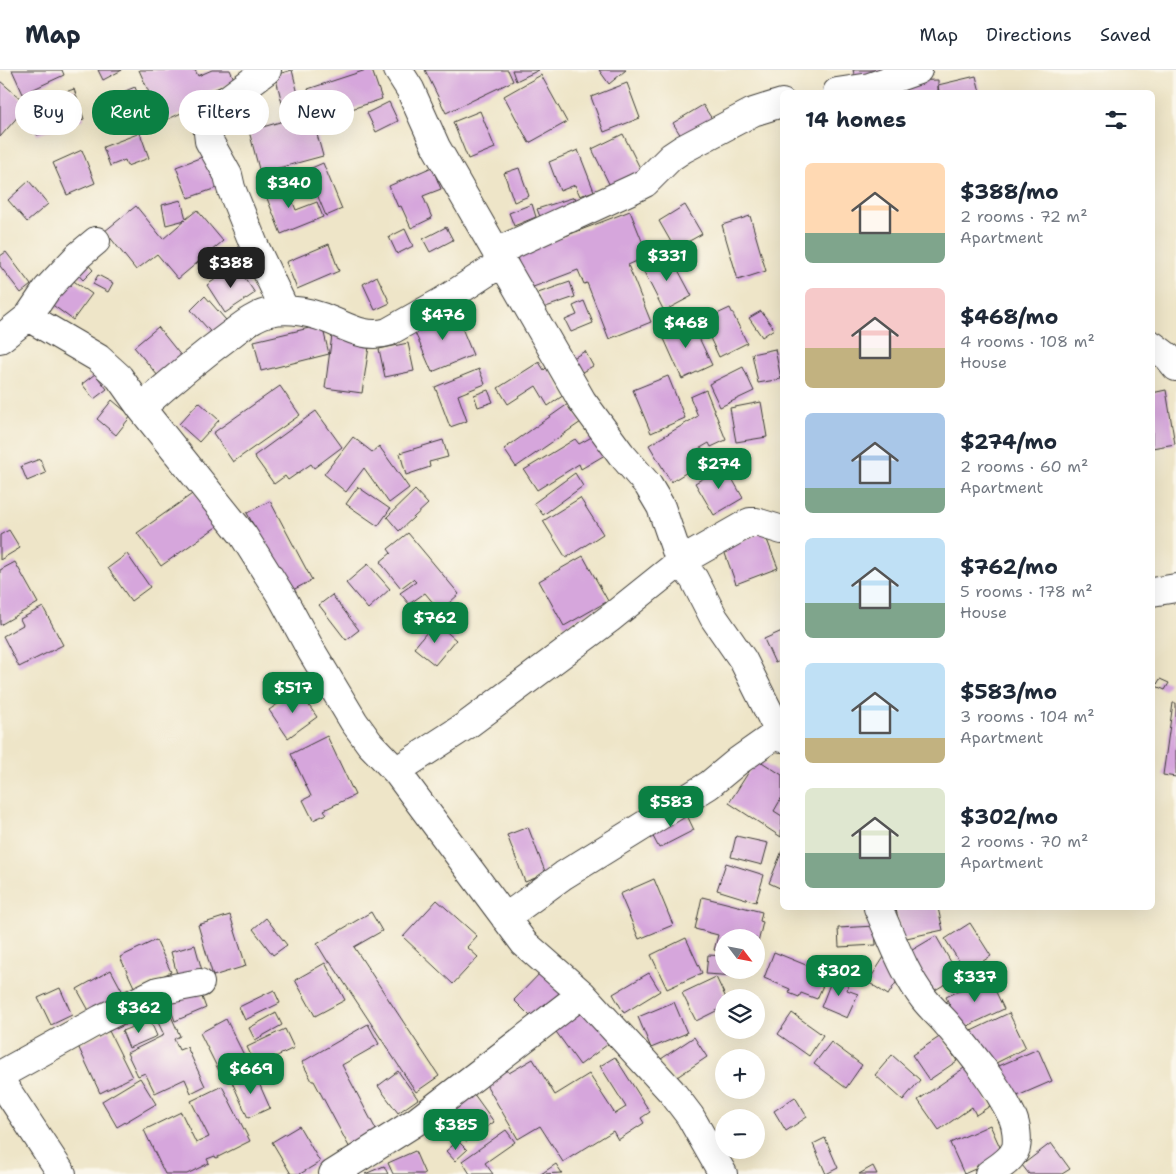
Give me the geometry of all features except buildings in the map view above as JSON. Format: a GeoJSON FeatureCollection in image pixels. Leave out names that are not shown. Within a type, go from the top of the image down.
{"type":"FeatureCollection","features":[{"type":"Feature","properties":{"kind":"street"},"geometry":{"type":"LineString","coordinates":[[267,70],[216,108],[207,124],[209,141],[228,175],[231,188],[254,245],[285,310]]}},
{"type":"Feature","properties":{"kind":"street"},"geometry":{"type":"LineString","coordinates":[[398,70],[410,89],[436,147],[582,402],[621,454],[648,485],[661,507],[680,562],[694,579],[714,618],[743,660],[780,733]]}},
{"type":"Feature","properties":{"kind":"street"},"geometry":{"type":"LineString","coordinates":[[850,90],[870,87],[918,70]]}},
{"type":"Feature","properties":{"kind":"street"},"geometry":{"type":"LineString","coordinates":[[142,408],[202,356],[250,321],[268,312],[298,310],[323,317],[364,334],[388,332],[443,301],[498,257],[645,183],[670,157],[683,149],[753,112],[780,104]]}},
{"type":"Feature","properties":{"kind":"street"},"geometry":{"type":"LineString","coordinates":[[0,338],[28,317],[47,289],[78,256],[96,241]]}},
{"type":"Feature","properties":{"kind":"street"},"geometry":{"type":"LineString","coordinates":[[28,317],[98,358],[119,377],[243,536],[282,597],[354,722],[370,744],[396,771],[524,943],[582,994],[671,1091],[690,1116],[723,1174]]}},
{"type":"Feature","properties":{"kind":"street"},"geometry":{"type":"LineString","coordinates":[[1155,347],[1168,357],[1176,367]]}},
{"type":"Feature","properties":{"kind":"street"},"geometry":{"type":"LineString","coordinates":[[396,771],[482,714],[610,619],[680,562],[750,522],[780,529]]}},
{"type":"Feature","properties":{"kind":"street"},"geometry":{"type":"LineString","coordinates":[[1155,592],[1176,588]]}},
{"type":"Feature","properties":{"kind":"street"},"geometry":{"type":"LineString","coordinates":[[506,918],[564,875],[708,785],[738,761],[780,736]]}},
{"type":"Feature","properties":{"kind":"street"},"geometry":{"type":"LineString","coordinates":[[879,910],[907,971],[924,1000],[947,1024],[994,1085],[1014,1120],[1017,1138],[1016,1147],[1005,1163],[989,1174]]}},
{"type":"Feature","properties":{"kind":"street"},"geometry":{"type":"LineString","coordinates":[[0,1075],[101,1019],[158,991],[200,983]]}},
{"type":"Feature","properties":{"kind":"street"},"geometry":{"type":"LineString","coordinates":[[333,1174],[417,1122],[582,994]]}},
{"type":"Feature","properties":{"kind":"street"},"geometry":{"type":"LineString","coordinates":[[0,1080],[62,1174]]}}]}
